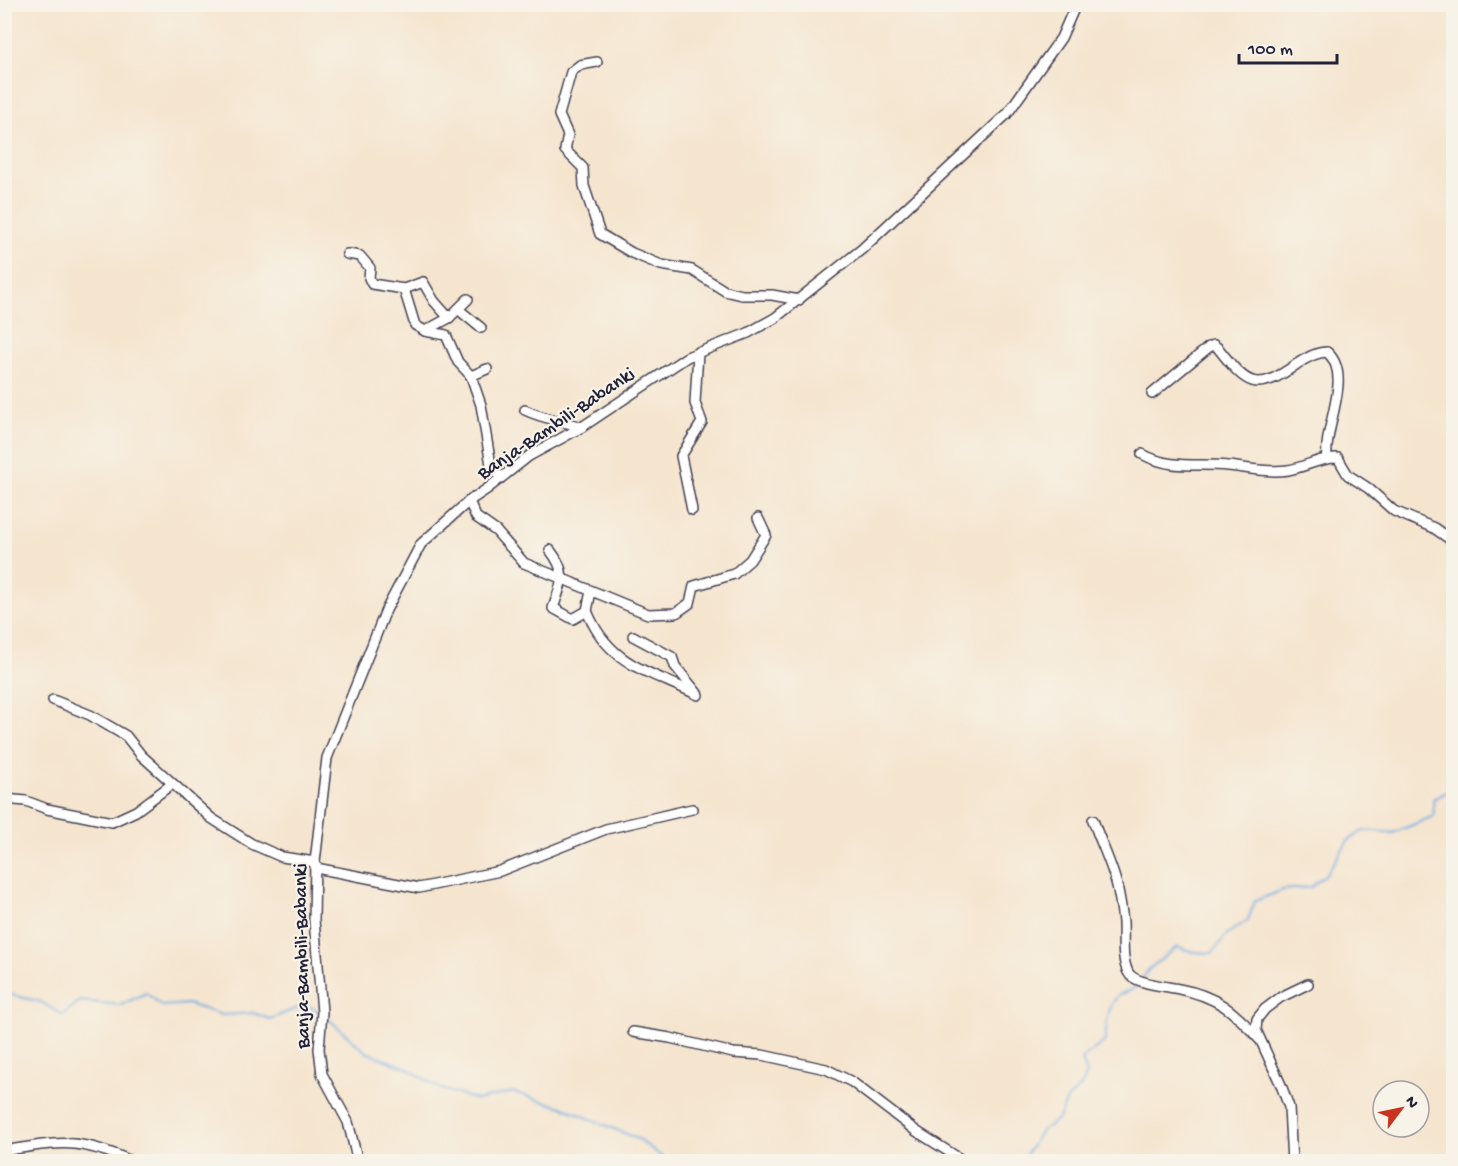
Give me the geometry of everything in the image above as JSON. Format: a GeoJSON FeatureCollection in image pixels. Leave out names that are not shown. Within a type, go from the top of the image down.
{"type":"FeatureCollection","features":[{"type":"Feature","properties":{"kind":"street","name":"Banja-Bambili-Babanki"},"geometry":{"type":"LineString","coordinates":[[358,1161],[348,1122],[322,1074],[319,1049],[322,1012],[318,990],[314,920],[315,865],[327,758],[386,610],[421,544],[469,501],[529,456],[582,427],[622,398],[687,357],[748,333],[775,318],[862,249],[1007,114],[1061,38],[1076,4]]}},
{"type":"Feature","properties":{"kind":"street"},"geometry":{"type":"LineString","coordinates":[[597,62],[580,65],[571,72],[560,115],[568,135],[565,150],[583,168],[584,186],[600,234],[632,253],[661,265],[692,270],[725,291],[742,295],[772,295],[799,300]]}},
{"type":"Feature","properties":{"kind":"street"},"geometry":{"type":"LineString","coordinates":[[347,254],[360,256],[370,268],[369,278],[372,284],[404,289],[423,282],[434,302],[449,318]]}},
{"type":"Feature","properties":{"kind":"street"},"geometry":{"type":"LineString","coordinates":[[404,289],[415,325],[426,331],[446,335],[458,362],[471,376],[481,405],[491,465],[501,478]]}},
{"type":"Feature","properties":{"kind":"street"},"geometry":{"type":"LineString","coordinates":[[426,331],[449,318],[468,299]]}},
{"type":"Feature","properties":{"kind":"street"},"geometry":{"type":"LineString","coordinates":[[458,309],[481,328]]}},
{"type":"Feature","properties":{"kind":"street"},"geometry":{"type":"LineString","coordinates":[[1152,394],[1214,345],[1239,373],[1252,383],[1263,383],[1284,373],[1305,358],[1327,352],[1331,355],[1340,374],[1327,441],[1327,458]]}},
{"type":"Feature","properties":{"kind":"street"},"geometry":{"type":"LineString","coordinates":[[692,510],[681,456],[702,422],[695,403],[698,352]]}},
{"type":"Feature","properties":{"kind":"street"},"geometry":{"type":"LineString","coordinates":[[471,376],[487,369]]}},
{"type":"Feature","properties":{"kind":"street"},"geometry":{"type":"LineString","coordinates":[[525,410],[540,418],[550,417],[582,427]]}},
{"type":"Feature","properties":{"kind":"street"},"geometry":{"type":"LineString","coordinates":[[1142,454],[1156,462],[1178,466],[1227,466],[1254,470],[1286,470],[1308,466],[1327,458],[1338,458],[1348,475],[1368,488],[1394,511],[1434,528],[1454,542]]}},
{"type":"Feature","properties":{"kind":"street"},"geometry":{"type":"LineString","coordinates":[[469,501],[476,517],[496,531],[524,563],[648,615],[676,613],[690,603],[694,586],[734,574],[750,560],[766,535],[758,518]]}},
{"type":"Feature","properties":{"kind":"street"},"geometry":{"type":"LineString","coordinates":[[550,550],[559,561],[562,580],[553,608],[573,619],[587,611]]}},
{"type":"Feature","properties":{"kind":"street"},"geometry":{"type":"LineString","coordinates":[[591,591],[587,611],[593,626],[606,644],[626,662],[698,695],[675,666],[672,657],[633,636]]}},
{"type":"Feature","properties":{"kind":"street"},"geometry":{"type":"LineString","coordinates":[[53,700],[90,715],[126,736],[141,755],[211,818],[252,843],[282,857],[419,888],[500,871],[606,829],[692,808]]}},
{"type":"Feature","properties":{"kind":"street"},"geometry":{"type":"LineString","coordinates":[[4,799],[26,801],[47,809],[112,822],[136,811],[172,784]]}},
{"type":"Feature","properties":{"kind":"street"},"geometry":{"type":"LineString","coordinates":[[1093,820],[1112,867],[1118,889],[1123,919],[1124,959],[1128,974],[1148,983],[1202,993],[1245,1023],[1259,1039]]}},
{"type":"Feature","properties":{"kind":"street"},"geometry":{"type":"LineString","coordinates":[[1292,1161],[1289,1107],[1256,1030],[1257,1019],[1265,1008],[1281,997],[1308,984]]}},
{"type":"Feature","properties":{"kind":"street"},"geometry":{"type":"LineString","coordinates":[[633,1032],[826,1069],[852,1082],[916,1131],[965,1161]]}},
{"type":"Feature","properties":{"kind":"street"},"geometry":{"type":"LineString","coordinates":[[4,1151],[64,1142],[106,1149],[133,1161]]}},
{"type":"Feature","properties":{"kind":"waterway"},"geometry":{"type":"LineString","coordinates":[[1143,978],[1149,969],[1177,947],[1194,952],[1212,953],[1227,934],[1248,920],[1255,901],[1283,890],[1311,887],[1327,873],[1348,841],[1364,830],[1393,833],[1434,816],[1433,799],[1449,791],[1454,784]]}},
{"type":"Feature","properties":{"kind":"waterway"},"geometry":{"type":"LineString","coordinates":[[1022,1162],[1040,1132],[1059,1118],[1068,1098],[1080,1088],[1087,1074],[1082,1059],[1105,1041],[1108,1016],[1115,999],[1140,983]]}},
{"type":"Feature","properties":{"kind":"waterway"},"geometry":{"type":"LineString","coordinates":[[4,993],[41,1002],[62,1015],[80,1001],[121,1005],[146,993],[162,1006],[188,1004],[222,1015],[253,1013],[270,1019],[306,1005],[320,1012]]}},
{"type":"Feature","properties":{"kind":"waterway"},"geometry":{"type":"LineString","coordinates":[[324,1015],[366,1052],[407,1068],[439,1088],[477,1100],[513,1092],[565,1108],[640,1140],[669,1162]]}}]}
